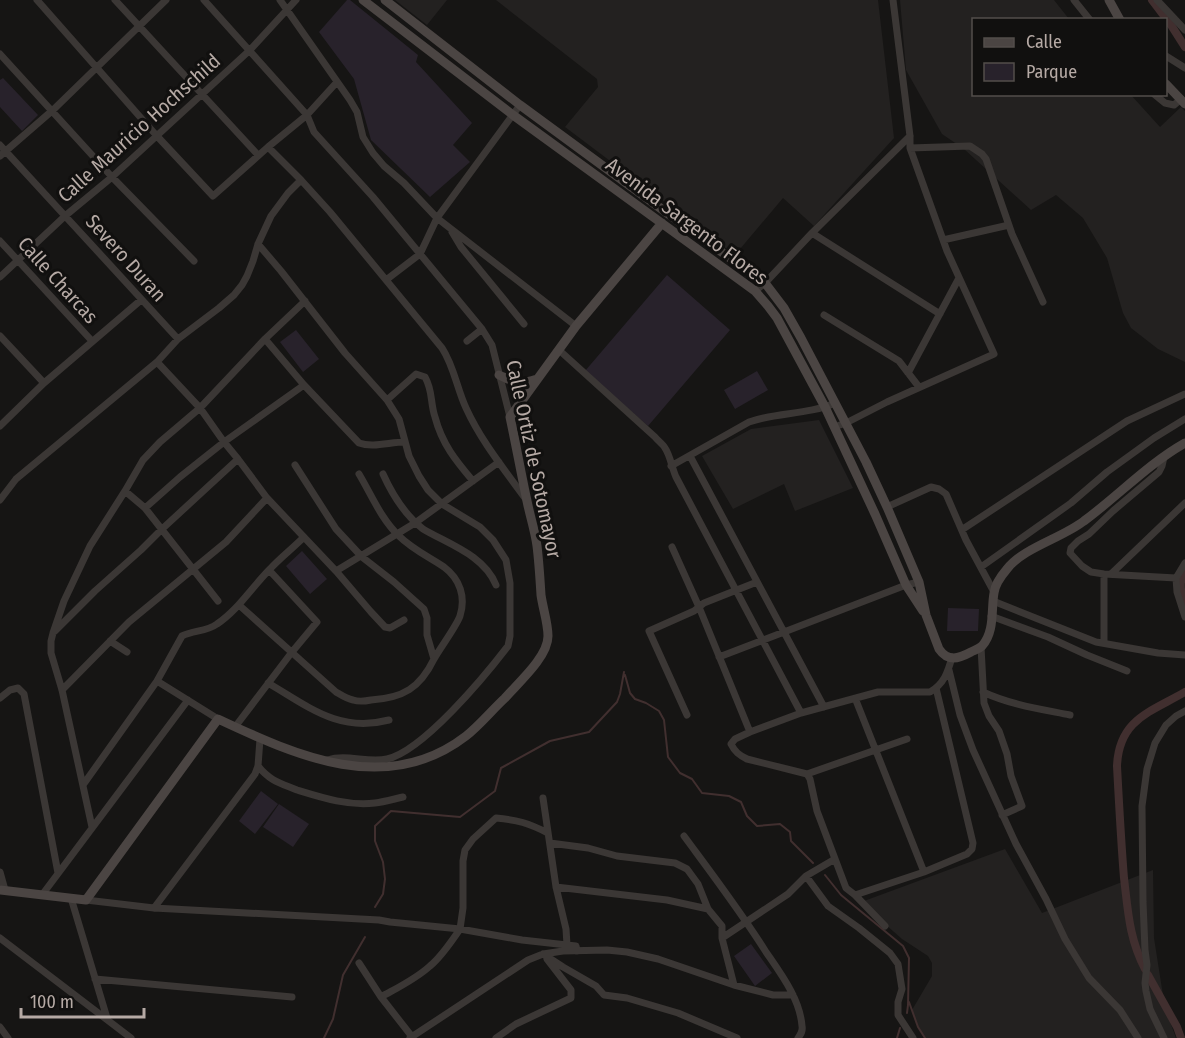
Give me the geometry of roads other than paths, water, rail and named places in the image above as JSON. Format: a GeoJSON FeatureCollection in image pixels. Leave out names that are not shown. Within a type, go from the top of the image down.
{"type":"FeatureCollection","features":[{"type":"Feature","properties":{"kind":"street"},"geometry":{"type":"LineString","coordinates":[[37,0],[213,196],[306,115],[338,81]]}},
{"type":"Feature","properties":{"kind":"street"},"geometry":{"type":"LineString","coordinates":[[115,0],[258,155]]}},
{"type":"Feature","properties":{"kind":"street"},"geometry":{"type":"LineString","coordinates":[[2,151],[53,110],[166,0]]}},
{"type":"Feature","properties":{"kind":"street","name":"Calle Ortiz de Sotomayor"},"geometry":{"type":"LineString","coordinates":[[157,681],[218,719],[260,739],[325,761],[356,767],[398,766],[431,756],[468,735],[530,671],[546,646],[548,636],[537,544],[492,345],[482,329],[373,197],[314,132],[306,115],[204,0]]}},
{"type":"Feature","properties":{"kind":"street"},"geometry":{"type":"LineString","coordinates":[[280,0],[338,81],[357,112],[363,137],[373,153],[449,228],[576,326]]}},
{"type":"Feature","properties":{"kind":"street","name":"Calle Mauricio Hochschild"},"geometry":{"type":"LineString","coordinates":[[0,277],[250,50],[296,0]]}},
{"type":"Feature","properties":{"kind":"street","name":"Avenida Sargento Flores"},"geometry":{"type":"LineString","coordinates":[[363,0],[513,115],[756,291],[777,318],[825,407],[906,585],[926,615]]}},
{"type":"Feature","properties":{"kind":"street","name":"Avenida Sargento Flores"},"geometry":{"type":"LineString","coordinates":[[385,0],[520,105],[765,283],[784,308],[846,423],[887,507],[919,582],[926,615]]}},
{"type":"Feature","properties":{"kind":"street"},"geometry":{"type":"LineString","coordinates":[[834,427],[994,354],[943,240],[910,148],[892,0]]}},
{"type":"Feature","properties":{"kind":"street"},"geometry":{"type":"LineString","coordinates":[[1074,0],[1088,18]]}},
{"type":"Feature","properties":{"kind":"street"},"geometry":{"type":"LineString","coordinates":[[1109,0],[1119,18]]}},
{"type":"Feature","properties":{"kind":"street"},"geometry":{"type":"LineString","coordinates":[[1157,0],[1185,30]]}},
{"type":"Feature","properties":{"kind":"street"},"geometry":{"type":"LineString","coordinates":[[0,54],[112,177],[194,261]]}},
{"type":"Feature","properties":{"kind":"street"},"geometry":{"type":"LineString","coordinates":[[1167,57],[1185,68]]}},
{"type":"Feature","properties":{"kind":"street"},"geometry":{"type":"LineString","coordinates":[[1156,96],[1165,103],[1174,105],[1183,101],[1167,85]]}},
{"type":"Feature","properties":{"kind":"street"},"geometry":{"type":"LineString","coordinates":[[386,280],[420,254],[438,218],[520,105]]}},
{"type":"Feature","properties":{"kind":"street"},"geometry":{"type":"LineString","coordinates":[[756,291],[910,136]]}},
{"type":"Feature","properties":{"kind":"street"},"geometry":{"type":"LineString","coordinates":[[910,148],[970,146],[987,159],[1009,225],[1043,302]]}},
{"type":"Feature","properties":{"kind":"street"},"geometry":{"type":"LineString","coordinates":[[268,147],[330,212],[448,357],[466,409],[499,462],[527,500]]}},
{"type":"Feature","properties":{"kind":"street","name":"Severo Duran"},"geometry":{"type":"LineString","coordinates":[[2,151],[178,339]]}},
{"type":"Feature","properties":{"kind":"street"},"geometry":{"type":"LineString","coordinates":[[0,500],[16,479],[157,362],[178,339],[234,295],[242,285],[271,216],[301,180]]}},
{"type":"Feature","properties":{"kind":"street"},"geometry":{"type":"LineString","coordinates":[[639,207],[646,198]]}},
{"type":"Feature","properties":{"kind":"street"},"geometry":{"type":"LineString","coordinates":[[510,417],[576,326],[662,224]]}},
{"type":"Feature","properties":{"kind":"street"},"geometry":{"type":"LineString","coordinates":[[943,240],[1009,225]]}},
{"type":"Feature","properties":{"kind":"street"},"geometry":{"type":"LineString","coordinates":[[449,228],[461,247],[524,324]]}},
{"type":"Feature","properties":{"kind":"street"},"geometry":{"type":"LineString","coordinates":[[812,233],[940,314]]}},
{"type":"Feature","properties":{"kind":"street","name":"Calle Charcas"},"geometry":{"type":"LineString","coordinates":[[0,241],[92,341]]}},
{"type":"Feature","properties":{"kind":"street"},"geometry":{"type":"LineString","coordinates":[[258,244],[345,353],[387,400],[399,419],[409,456],[418,476],[428,490],[442,504],[480,526],[493,540],[506,560],[510,583],[508,646],[433,730],[388,759],[342,758],[325,761]]}},
{"type":"Feature","properties":{"kind":"street"},"geometry":{"type":"LineString","coordinates":[[908,373],[959,278]]}},
{"type":"Feature","properties":{"kind":"street"},"geometry":{"type":"LineString","coordinates":[[0,426],[44,383],[141,300]]}},
{"type":"Feature","properties":{"kind":"street"},"geometry":{"type":"LineString","coordinates":[[92,827],[62,690],[51,653],[53,633],[64,601],[90,546],[143,460],[160,442],[200,408],[265,339],[305,301]]}},
{"type":"Feature","properties":{"kind":"street"},"geometry":{"type":"LineString","coordinates":[[824,315],[900,361],[919,387]]}},
{"type":"Feature","properties":{"kind":"street"},"geometry":{"type":"LineString","coordinates":[[466,341],[482,329]]}},
{"type":"Feature","properties":{"kind":"street"},"geometry":{"type":"LineString","coordinates":[[0,336],[44,383]]}},
{"type":"Feature","properties":{"kind":"street"},"geometry":{"type":"LineString","coordinates":[[265,339],[358,443],[365,446],[405,442]]}},
{"type":"Feature","properties":{"kind":"street"},"geometry":{"type":"LineString","coordinates":[[558,350],[666,449],[671,466],[801,713]]}},
{"type":"Feature","properties":{"kind":"street"},"geometry":{"type":"LineString","coordinates":[[157,362],[200,408],[267,498],[336,571],[370,612],[385,627],[390,628],[404,620]]}},
{"type":"Feature","properties":{"kind":"street"},"geometry":{"type":"LineString","coordinates":[[387,400],[416,374],[425,376],[431,391],[433,414],[442,439],[473,481]]}},
{"type":"Feature","properties":{"kind":"street"},"geometry":{"type":"LineString","coordinates":[[499,375],[517,383],[537,379]]}},
{"type":"Feature","properties":{"kind":"street"},"geometry":{"type":"LineString","coordinates":[[145,508],[224,442],[304,385]]}},
{"type":"Feature","properties":{"kind":"street"},"geometry":{"type":"LineString","coordinates":[[963,529],[1127,421],[1185,394]]}},
{"type":"Feature","properties":{"kind":"street"},"geometry":{"type":"LineString","coordinates":[[671,466],[755,420],[825,407],[835,403]]}},
{"type":"Feature","properties":{"kind":"street"},"geometry":{"type":"LineString","coordinates":[[981,567],[1071,503],[1107,472],[1185,419]]}},
{"type":"Feature","properties":{"kind":"street"},"geometry":{"type":"LineString","coordinates":[[926,615],[942,653],[959,658],[981,647],[989,633],[997,582],[1008,566],[1030,551],[1083,522],[1135,478],[1185,443]]}},
{"type":"Feature","properties":{"kind":"street"},"geometry":{"type":"LineString","coordinates":[[690,456],[824,706]]}},
{"type":"Feature","properties":{"kind":"street"},"geometry":{"type":"LineString","coordinates":[[1164,457],[1159,472],[1071,548],[1070,554],[1091,572],[1176,578]]}},
{"type":"Feature","properties":{"kind":"street"},"geometry":{"type":"LineString","coordinates":[[53,633],[95,591],[238,459]]}},
{"type":"Feature","properties":{"kind":"street"},"geometry":{"type":"LineString","coordinates":[[336,571],[415,523],[499,462]]}},
{"type":"Feature","properties":{"kind":"street"},"geometry":{"type":"LineString","coordinates":[[295,465],[336,529],[362,557],[424,609],[427,618],[427,635],[434,659]]}},
{"type":"Feature","properties":{"kind":"street"},"geometry":{"type":"LineString","coordinates":[[239,605],[336,692],[352,700],[396,697],[411,690],[428,672],[460,617],[461,589],[453,574],[397,535],[381,513],[359,474]]}},
{"type":"Feature","properties":{"kind":"street"},"geometry":{"type":"LineString","coordinates":[[382,474],[415,523],[477,560],[488,569],[496,585]]}},
{"type":"Feature","properties":{"kind":"street"},"geometry":{"type":"LineString","coordinates":[[887,507],[931,487],[939,489],[946,494],[993,596],[1096,642],[1158,653],[1185,655]]}},
{"type":"Feature","properties":{"kind":"street"},"geometry":{"type":"LineString","coordinates":[[125,491],[145,508],[218,601]]}},
{"type":"Feature","properties":{"kind":"street"},"geometry":{"type":"LineString","coordinates":[[867,498],[880,493]]}},
{"type":"Feature","properties":{"kind":"street"},"geometry":{"type":"LineString","coordinates":[[62,690],[129,622],[226,542],[267,498]]}},
{"type":"Feature","properties":{"kind":"street"},"geometry":{"type":"LineString","coordinates":[[1104,643],[1107,574],[1185,503]]}},
{"type":"Feature","properties":{"kind":"street"},"geometry":{"type":"LineString","coordinates":[[83,785],[157,681],[182,636],[209,630],[220,623],[269,570],[304,537]]}},
{"type":"Feature","properties":{"kind":"street"},"geometry":{"type":"LineString","coordinates":[[672,547],[750,732]]}},
{"type":"Feature","properties":{"kind":"street"},"geometry":{"type":"LineString","coordinates":[[1185,563],[1176,578],[1177,592],[1185,616]]}},
{"type":"Feature","properties":{"kind":"street"},"geometry":{"type":"LineString","coordinates":[[235,727],[291,652],[317,622],[269,570]]}},
{"type":"Feature","properties":{"kind":"street"},"geometry":{"type":"LineString","coordinates":[[687,715],[649,631],[694,611],[704,603],[757,582]]}},
{"type":"Feature","properties":{"kind":"street"},"geometry":{"type":"LineString","coordinates":[[719,657],[919,582]]}},
{"type":"Feature","properties":{"kind":"street"},"geometry":{"type":"LineString","coordinates":[[991,616],[1127,671]]}},
{"type":"Feature","properties":{"kind":"street"},"geometry":{"type":"LineString","coordinates":[[110,641],[127,652]]}},
{"type":"Feature","properties":{"kind":"street"},"geometry":{"type":"LineString","coordinates":[[981,647],[984,703],[988,716],[999,731],[1022,806],[1002,815]]}},
{"type":"Feature","properties":{"kind":"street"},"geometry":{"type":"LineString","coordinates":[[907,739],[807,774],[747,759],[738,755],[731,744],[750,732],[824,706],[878,692],[930,692],[944,679],[952,657]]}},
{"type":"Feature","properties":{"kind":"street"},"geometry":{"type":"LineString","coordinates":[[949,669],[966,732],[1016,844],[1080,965],[1097,987],[1120,1010],[1138,1038]]}},
{"type":"Feature","properties":{"kind":"street"},"geometry":{"type":"LineString","coordinates":[[268,683],[322,715],[335,720],[362,723],[390,720]]}},
{"type":"Feature","properties":{"kind":"street"},"geometry":{"type":"LineString","coordinates":[[0,698],[10,690],[18,688],[24,694],[58,873]]}},
{"type":"Feature","properties":{"kind":"street"},"geometry":{"type":"LineString","coordinates":[[855,895],[924,872],[967,854],[972,849],[936,688]]}},
{"type":"Feature","properties":{"kind":"street"},"geometry":{"type":"LineString","coordinates":[[983,692],[1014,704],[1070,715]]}},
{"type":"Feature","properties":{"kind":"street"},"geometry":{"type":"LineString","coordinates":[[855,698],[924,872]]}},
{"type":"Feature","properties":{"kind":"street"},"geometry":{"type":"LineString","coordinates":[[42,895],[188,700]]}},
{"type":"Feature","properties":{"kind":"street"},"geometry":{"type":"LineString","coordinates":[[1164,1038],[1150,1009],[1145,983],[1148,966],[1143,902],[1142,806],[1147,769],[1155,744],[1166,725],[1185,711]]}},
{"type":"Feature","properties":{"kind":"street"},"geometry":{"type":"LineString","coordinates":[[86,900],[218,719]]}},
{"type":"Feature","properties":{"kind":"street"},"geometry":{"type":"LineString","coordinates":[[154,908],[255,774],[258,766],[260,739]]}},
{"type":"Feature","properties":{"kind":"street"},"geometry":{"type":"LineString","coordinates":[[258,766],[274,782],[327,800],[375,803],[403,797]]}},
{"type":"Feature","properties":{"kind":"street"},"geometry":{"type":"LineString","coordinates":[[807,774],[817,811],[846,888],[885,926]]}},
{"type":"Feature","properties":{"kind":"street"},"geometry":{"type":"LineString","coordinates":[[543,798],[567,945]]}},
{"type":"Feature","properties":{"kind":"street"},"geometry":{"type":"LineString","coordinates":[[381,998],[418,976],[430,966],[460,929],[463,908],[463,861],[465,850],[473,839],[496,818],[526,823],[548,833]]}},
{"type":"Feature","properties":{"kind":"street"},"geometry":{"type":"LineString","coordinates":[[684,836],[747,921],[793,995],[802,1025],[802,1033],[798,1038]]}},
{"type":"Feature","properties":{"kind":"street"},"geometry":{"type":"LineString","coordinates":[[550,843],[588,848],[617,856],[675,863],[687,869],[698,884],[708,909],[722,926],[722,938],[734,985]]}},
{"type":"Feature","properties":{"kind":"street"},"geometry":{"type":"LineString","coordinates":[[722,938],[788,894],[806,876],[835,859]]}},
{"type":"Feature","properties":{"kind":"street"},"geometry":{"type":"LineString","coordinates":[[0,872],[3,890],[154,908],[379,920],[576,946],[577,951]]}},
{"type":"Feature","properties":{"kind":"street"},"geometry":{"type":"LineString","coordinates":[[806,876],[828,906],[890,953],[898,964],[902,989],[898,1002],[898,1014],[912,1038]]}},
{"type":"Feature","properties":{"kind":"street"},"geometry":{"type":"LineString","coordinates":[[556,887],[667,900],[708,909]]}},
{"type":"Feature","properties":{"kind":"street"},"geometry":{"type":"LineString","coordinates":[[71,898],[106,1018]]}},
{"type":"Feature","properties":{"kind":"street"},"geometry":{"type":"LineString","coordinates":[[0,938],[128,1037]]}},
{"type":"Feature","properties":{"kind":"street"},"geometry":{"type":"LineString","coordinates":[[359,963],[381,998],[411,1038],[528,960],[543,954],[607,950],[627,952],[658,959],[734,985],[773,995],[793,995]]}},
{"type":"Feature","properties":{"kind":"street"},"geometry":{"type":"LineString","coordinates":[[496,1038],[516,1024],[571,998],[571,990],[543,954]]}},
{"type":"Feature","properties":{"kind":"street"},"geometry":{"type":"LineString","coordinates":[[543,954],[596,986],[604,995],[678,1013],[737,1038]]}},
{"type":"Feature","properties":{"kind":"street"},"geometry":{"type":"LineString","coordinates":[[95,979],[292,997]]}},
{"type":"Feature","properties":{"kind":"street"},"geometry":{"type":"LineString","coordinates":[[1126,1019],[1131,1038]]}},
{"type":"Feature","properties":{"kind":"street"},"geometry":{"type":"LineString","coordinates":[[0,1027],[8,1038]]}},
{"type":"Feature","properties":{"kind":"waterway"},"geometry":{"type":"LineString","coordinates":[[1152,0],[1166,18]]}},
{"type":"Feature","properties":{"kind":"waterway"},"geometry":{"type":"LineString","coordinates":[[1167,20],[1185,47]]}},
{"type":"Feature","properties":{"kind":"waterway"},"geometry":{"type":"LineString","coordinates":[[1185,570],[1181,583],[1185,606]]}},
{"type":"Feature","properties":{"kind":"waterway"},"geometry":{"type":"LineString","coordinates":[[375,907],[383,894],[385,879],[383,862],[375,841],[375,826],[391,811],[460,817],[495,791],[501,768],[550,741],[589,732],[617,702],[624,672]]}},
{"type":"Feature","properties":{"kind":"waterway"},"geometry":{"type":"LineString","coordinates":[[625,675],[630,693],[635,699],[659,711],[664,720],[668,757],[680,773],[692,779],[702,793],[729,796],[741,802],[747,816],[757,826],[780,824],[790,832],[791,841],[813,863]]}},
{"type":"Feature","properties":{"kind":"waterway"},"geometry":{"type":"LineString","coordinates":[[1145,969],[1132,935],[1127,902],[1117,766],[1119,750],[1130,727],[1139,719],[1185,692]]}},
{"type":"Feature","properties":{"kind":"waterway"},"geometry":{"type":"LineString","coordinates":[[825,875],[841,895],[903,946],[909,958],[907,1013]]}},
{"type":"Feature","properties":{"kind":"waterway"},"geometry":{"type":"LineString","coordinates":[[324,1038],[333,1019],[343,975],[365,937]]}},
{"type":"Feature","properties":{"kind":"waterway"},"geometry":{"type":"LineString","coordinates":[[1148,975],[1181,1038]]}},
{"type":"Feature","properties":{"kind":"waterway"},"geometry":{"type":"LineString","coordinates":[[909,1002],[918,1027],[925,1038]]}},
{"type":"Feature","properties":{"kind":"waterway"},"geometry":{"type":"LineString","coordinates":[[897,1038],[900,1028]]}}]}
